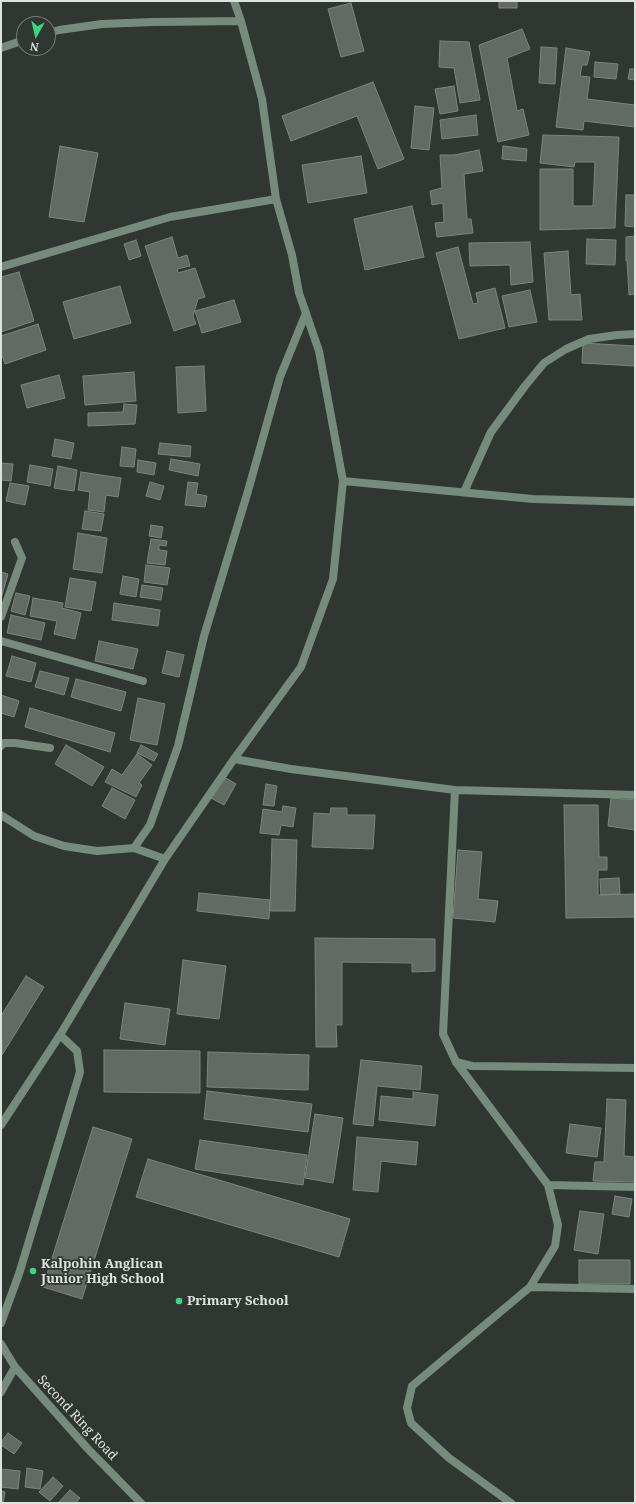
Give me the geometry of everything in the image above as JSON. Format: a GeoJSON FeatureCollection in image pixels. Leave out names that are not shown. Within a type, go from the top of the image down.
{"type":"FeatureCollection","features":[{"type":"Feature","properties":{"kind":"street"},"geometry":{"type":"LineString","coordinates":[[1,1125],[60,1035],[165,858],[234,759],[301,667],[333,580],[343,481],[319,351],[299,292],[292,255],[276,199],[262,99],[241,21],[234,1]]}},
{"type":"Feature","properties":{"kind":"street"},"geometry":{"type":"LineString","coordinates":[[56,31],[102,24],[241,21]]}},
{"type":"Feature","properties":{"kind":"street"},"geometry":{"type":"LineString","coordinates":[[1,48],[16,43]]}},
{"type":"Feature","properties":{"kind":"street"},"geometry":{"type":"LineString","coordinates":[[1,267],[170,217],[276,199]]}},
{"type":"Feature","properties":{"kind":"street"},"geometry":{"type":"LineString","coordinates":[[134,848],[150,825],[178,746],[204,636],[248,491],[280,378],[306,313]]}},
{"type":"Feature","properties":{"kind":"street"},"geometry":{"type":"LineString","coordinates":[[464,492],[491,432],[544,363],[566,349],[589,339],[617,334],[635,334]]}},
{"type":"Feature","properties":{"kind":"street"},"geometry":{"type":"LineString","coordinates":[[343,481],[533,499],[635,502]]}},
{"type":"Feature","properties":{"kind":"street"},"geometry":{"type":"LineString","coordinates":[[1,617],[22,558],[15,542]]}},
{"type":"Feature","properties":{"kind":"street"},"geometry":{"type":"LineString","coordinates":[[1,641],[143,682]]}},
{"type":"Feature","properties":{"kind":"street"},"geometry":{"type":"LineString","coordinates":[[1,746],[4,743],[16,743],[50,748]]}},
{"type":"Feature","properties":{"kind":"street"},"geometry":{"type":"LineString","coordinates":[[234,759],[291,769],[455,790],[635,795]]}},
{"type":"Feature","properties":{"kind":"street"},"geometry":{"type":"LineString","coordinates":[[455,790],[443,1034],[456,1062],[548,1185],[558,1225],[554,1246],[530,1287],[412,1386],[407,1408],[411,1423],[449,1458],[511,1503]]}},
{"type":"Feature","properties":{"kind":"street"},"geometry":{"type":"LineString","coordinates":[[1,815],[34,836],[64,846],[97,851],[134,848],[165,858]]}},
{"type":"Feature","properties":{"kind":"street"},"geometry":{"type":"LineString","coordinates":[[1,1323],[19,1274],[80,1072],[77,1050],[60,1035]]}},
{"type":"Feature","properties":{"kind":"street"},"geometry":{"type":"LineString","coordinates":[[456,1062],[472,1066],[635,1068]]}},
{"type":"Feature","properties":{"kind":"street"},"geometry":{"type":"LineString","coordinates":[[548,1185],[635,1188]]}},
{"type":"Feature","properties":{"kind":"street"},"geometry":{"type":"LineString","coordinates":[[530,1287],[635,1289]]}},
{"type":"Feature","properties":{"kind":"street","name":"Second Ring Road"},"geometry":{"type":"LineString","coordinates":[[1,1344],[15,1368],[88,1449],[141,1503]]}},
{"type":"Feature","properties":{"kind":"street"},"geometry":{"type":"LineString","coordinates":[[1,1392],[15,1368]]}},
{"type":"Feature","properties":{"kind":"building"},"geometry":{"type":"Polygon","coordinates":[[[499,1],[517,1],[517,8],[499,8],[499,1]]]}},
{"type":"Feature","properties":{"kind":"building"},"geometry":{"type":"Polygon","coordinates":[[[351,3],[364,51],[341,57],[328,9],[351,3]]]}},
{"type":"Feature","properties":{"kind":"building"},"geometry":{"type":"Polygon","coordinates":[[[522,29],[530,49],[507,58],[517,111],[523,109],[529,135],[498,142],[479,45],[522,29]]]}},
{"type":"Feature","properties":{"kind":"building"},"geometry":{"type":"Polygon","coordinates":[[[440,41],[469,42],[480,100],[460,103],[454,68],[439,67],[440,41]]]}},
{"type":"Feature","properties":{"kind":"building"},"geometry":{"type":"Polygon","coordinates":[[[541,47],[557,48],[555,84],[539,83],[541,47]]]}},
{"type":"Feature","properties":{"kind":"building"},"geometry":{"type":"Polygon","coordinates":[[[566,48],[590,52],[587,65],[582,65],[580,76],[590,77],[587,99],[635,105],[635,127],[584,121],[583,130],[556,127],[566,48]]]}},
{"type":"Feature","properties":{"kind":"building"},"geometry":{"type":"Polygon","coordinates":[[[595,62],[618,64],[616,79],[594,77],[595,62]]]}},
{"type":"Feature","properties":{"kind":"building"},"geometry":{"type":"Polygon","coordinates":[[[630,69],[635,69],[635,80],[628,79],[630,69]]]}},
{"type":"Feature","properties":{"kind":"building"},"geometry":{"type":"Polygon","coordinates":[[[373,82],[404,159],[378,169],[357,116],[291,141],[282,116],[373,82]]]}},
{"type":"Feature","properties":{"kind":"building"},"geometry":{"type":"Polygon","coordinates":[[[454,86],[458,111],[440,114],[435,89],[454,86]]]}},
{"type":"Feature","properties":{"kind":"building"},"geometry":{"type":"Polygon","coordinates":[[[415,106],[434,108],[429,150],[411,148],[415,106]]]}},
{"type":"Feature","properties":{"kind":"building"},"geometry":{"type":"Polygon","coordinates":[[[476,115],[478,135],[442,139],[440,120],[476,115]]]}},
{"type":"Feature","properties":{"kind":"building"},"geometry":{"type":"Polygon","coordinates":[[[543,135],[619,137],[615,228],[540,230],[540,169],[573,169],[573,206],[593,206],[595,162],[575,162],[574,167],[540,163],[543,135]]]}},
{"type":"Feature","properties":{"kind":"building"},"geometry":{"type":"Polygon","coordinates":[[[60,146],[98,153],[84,222],[49,217],[60,146]]]}},
{"type":"Feature","properties":{"kind":"building"},"geometry":{"type":"Polygon","coordinates":[[[503,146],[527,149],[526,161],[502,159],[503,146]]]}},
{"type":"Feature","properties":{"kind":"building"},"geometry":{"type":"Polygon","coordinates":[[[479,150],[483,171],[464,174],[467,219],[471,219],[473,233],[437,237],[435,223],[444,222],[443,203],[432,205],[430,191],[442,188],[440,155],[454,155],[479,150]]]}},
{"type":"Feature","properties":{"kind":"building"},"geometry":{"type":"Polygon","coordinates":[[[361,156],[367,193],[308,203],[302,165],[361,156]]]}},
{"type":"Feature","properties":{"kind":"building"},"geometry":{"type":"Polygon","coordinates":[[[626,195],[635,195],[635,227],[625,226],[626,195]]]}},
{"type":"Feature","properties":{"kind":"building"},"geometry":{"type":"Polygon","coordinates":[[[412,206],[424,257],[365,270],[354,219],[412,206]]]}},
{"type":"Feature","properties":{"kind":"building"},"geometry":{"type":"Polygon","coordinates":[[[635,236],[635,294],[629,295],[627,260],[626,261],[626,237],[635,236]]]}},
{"type":"Feature","properties":{"kind":"building"},"geometry":{"type":"Polygon","coordinates":[[[172,237],[178,258],[187,255],[190,266],[177,269],[178,273],[195,268],[205,297],[198,299],[193,316],[196,324],[174,331],[145,246],[172,237]]]}},
{"type":"Feature","properties":{"kind":"building"},"geometry":{"type":"Polygon","coordinates":[[[587,239],[616,240],[615,265],[586,264],[587,239]]]}},
{"type":"Feature","properties":{"kind":"building"},"geometry":{"type":"Polygon","coordinates":[[[136,240],[141,256],[129,260],[124,244],[136,240]]]}},
{"type":"Feature","properties":{"kind":"building"},"geometry":{"type":"Polygon","coordinates":[[[530,242],[533,282],[511,285],[510,265],[470,266],[469,243],[530,242]]]}},
{"type":"Feature","properties":{"kind":"building"},"geometry":{"type":"Polygon","coordinates":[[[458,247],[473,304],[478,303],[476,293],[495,288],[505,328],[459,339],[436,253],[458,247]]]}},
{"type":"Feature","properties":{"kind":"building"},"geometry":{"type":"Polygon","coordinates":[[[568,251],[571,295],[580,294],[582,320],[549,320],[544,253],[568,251]]]}},
{"type":"Feature","properties":{"kind":"building"},"geometry":{"type":"Polygon","coordinates":[[[19,272],[34,321],[1,332],[1,277],[19,272]]]}},
{"type":"Feature","properties":{"kind":"building"},"geometry":{"type":"Polygon","coordinates":[[[120,286],[131,323],[74,339],[63,302],[120,286]]]}},
{"type":"Feature","properties":{"kind":"building"},"geometry":{"type":"Polygon","coordinates":[[[530,290],[537,322],[509,327],[502,296],[530,290]]]}},
{"type":"Feature","properties":{"kind":"building"},"geometry":{"type":"Polygon","coordinates":[[[234,300],[241,322],[202,333],[195,311],[234,300]]]}},
{"type":"Feature","properties":{"kind":"building"},"geometry":{"type":"Polygon","coordinates":[[[38,324],[46,350],[5,364],[1,352],[1,336],[38,324]]]}},
{"type":"Feature","properties":{"kind":"building"},"geometry":{"type":"Polygon","coordinates":[[[583,343],[635,346],[635,366],[582,363],[583,343]]]}},
{"type":"Feature","properties":{"kind":"building"},"geometry":{"type":"Polygon","coordinates":[[[204,366],[206,411],[178,413],[176,367],[204,366]]]}},
{"type":"Feature","properties":{"kind":"building"},"geometry":{"type":"Polygon","coordinates":[[[134,372],[136,401],[85,405],[83,376],[134,372]]]}},
{"type":"Feature","properties":{"kind":"building"},"geometry":{"type":"Polygon","coordinates":[[[59,375],[65,398],[27,408],[21,385],[59,375]]]}},
{"type":"Feature","properties":{"kind":"building"},"geometry":{"type":"Polygon","coordinates":[[[124,404],[137,405],[135,424],[88,426],[88,413],[123,412],[124,404]]]}},
{"type":"Feature","properties":{"kind":"building"},"geometry":{"type":"Polygon","coordinates":[[[55,439],[74,443],[71,459],[52,456],[55,439]]]}},
{"type":"Feature","properties":{"kind":"building"},"geometry":{"type":"Polygon","coordinates":[[[160,443],[191,446],[190,457],[158,454],[160,443]]]}},
{"type":"Feature","properties":{"kind":"building"},"geometry":{"type":"Polygon","coordinates":[[[122,447],[136,449],[134,467],[120,466],[122,447]]]}},
{"type":"Feature","properties":{"kind":"building"},"geometry":{"type":"Polygon","coordinates":[[[171,459],[200,464],[198,476],[169,470],[171,459]]]}},
{"type":"Feature","properties":{"kind":"building"},"geometry":{"type":"Polygon","coordinates":[[[138,460],[156,463],[154,475],[137,472],[138,460]]]}},
{"type":"Feature","properties":{"kind":"building"},"geometry":{"type":"Polygon","coordinates":[[[1,463],[13,464],[11,481],[1,480],[1,463]]]}},
{"type":"Feature","properties":{"kind":"building"},"geometry":{"type":"Polygon","coordinates":[[[30,465],[53,469],[50,486],[27,482],[30,465]]]}},
{"type":"Feature","properties":{"kind":"building"},"geometry":{"type":"Polygon","coordinates":[[[58,466],[77,470],[74,491],[54,488],[58,466]]]}},
{"type":"Feature","properties":{"kind":"building"},"geometry":{"type":"Polygon","coordinates":[[[81,472],[121,478],[118,497],[106,495],[104,512],[88,510],[90,492],[78,490],[81,472]]]}},
{"type":"Feature","properties":{"kind":"building"},"geometry":{"type":"Polygon","coordinates":[[[150,482],[164,486],[160,500],[146,496],[150,482]]]}},
{"type":"Feature","properties":{"kind":"building"},"geometry":{"type":"Polygon","coordinates":[[[188,482],[198,483],[196,494],[207,496],[205,507],[185,505],[188,482]]]}},
{"type":"Feature","properties":{"kind":"building"},"geometry":{"type":"Polygon","coordinates":[[[10,483],[29,486],[25,505],[6,501],[10,483]]]}},
{"type":"Feature","properties":{"kind":"building"},"geometry":{"type":"Polygon","coordinates":[[[85,511],[104,514],[101,531],[82,529],[85,511]]]}},
{"type":"Feature","properties":{"kind":"building"},"geometry":{"type":"Polygon","coordinates":[[[151,525],[163,527],[161,538],[149,536],[151,525]]]}},
{"type":"Feature","properties":{"kind":"building"},"geometry":{"type":"Polygon","coordinates":[[[78,533],[107,538],[102,573],[73,569],[78,533]]]}},
{"type":"Feature","properties":{"kind":"building"},"geometry":{"type":"Polygon","coordinates":[[[151,539],[167,541],[166,546],[159,545],[159,550],[167,551],[165,565],[147,563],[151,539]]]}},
{"type":"Feature","properties":{"kind":"building"},"geometry":{"type":"Polygon","coordinates":[[[146,565],[170,568],[167,585],[144,582],[146,565]]]}},
{"type":"Feature","properties":{"kind":"building"},"geometry":{"type":"Polygon","coordinates":[[[1,572],[8,574],[1,599],[1,572]]]}},
{"type":"Feature","properties":{"kind":"building"},"geometry":{"type":"Polygon","coordinates":[[[123,576],[139,579],[136,597],[120,594],[123,576]]]}},
{"type":"Feature","properties":{"kind":"building"},"geometry":{"type":"Polygon","coordinates":[[[70,578],[96,582],[91,611],[65,607],[70,578]]]}},
{"type":"Feature","properties":{"kind":"building"},"geometry":{"type":"Polygon","coordinates":[[[142,585],[163,588],[161,600],[140,597],[142,585]]]}},
{"type":"Feature","properties":{"kind":"building"},"geometry":{"type":"Polygon","coordinates":[[[16,593],[30,596],[25,615],[11,611],[16,593]]]}},
{"type":"Feature","properties":{"kind":"building"},"geometry":{"type":"Polygon","coordinates":[[[33,598],[63,603],[62,608],[81,613],[75,639],[54,634],[57,621],[30,616],[33,598]]]}},
{"type":"Feature","properties":{"kind":"building"},"geometry":{"type":"Polygon","coordinates":[[[114,603],[160,610],[158,626],[112,620],[114,603]]]}},
{"type":"Feature","properties":{"kind":"building"},"geometry":{"type":"Polygon","coordinates":[[[11,615],[45,623],[41,640],[7,633],[11,615]]]}},
{"type":"Feature","properties":{"kind":"building"},"geometry":{"type":"Polygon","coordinates":[[[99,641],[138,649],[133,669],[95,661],[99,641]]]}},
{"type":"Feature","properties":{"kind":"building"},"geometry":{"type":"Polygon","coordinates":[[[167,651],[184,655],[179,677],[162,673],[167,651]]]}},
{"type":"Feature","properties":{"kind":"building"},"geometry":{"type":"Polygon","coordinates":[[[12,656],[36,663],[31,682],[6,676],[12,656]]]}},
{"type":"Feature","properties":{"kind":"building"},"geometry":{"type":"Polygon","coordinates":[[[40,671],[69,678],[64,695],[35,687],[40,671]]]}},
{"type":"Feature","properties":{"kind":"building"},"geometry":{"type":"Polygon","coordinates":[[[76,679],[126,692],[121,711],[71,697],[76,679]]]}},
{"type":"Feature","properties":{"kind":"building"},"geometry":{"type":"Polygon","coordinates":[[[1,695],[19,701],[14,717],[1,713],[1,695]]]}},
{"type":"Feature","properties":{"kind":"building"},"geometry":{"type":"Polygon","coordinates":[[[138,698],[165,704],[157,745],[130,740],[138,698]]]}},
{"type":"Feature","properties":{"kind":"building"},"geometry":{"type":"Polygon","coordinates":[[[30,708],[115,733],[110,752],[25,727],[30,708]]]}},
{"type":"Feature","properties":{"kind":"building"},"geometry":{"type":"Polygon","coordinates":[[[66,745],[104,767],[92,786],[55,764],[66,745]]]}},
{"type":"Feature","properties":{"kind":"building"},"geometry":{"type":"Polygon","coordinates":[[[141,745],[158,754],[154,761],[137,753],[141,745]]]}},
{"type":"Feature","properties":{"kind":"building"},"geometry":{"type":"Polygon","coordinates":[[[137,754],[152,765],[139,783],[142,785],[136,797],[105,782],[112,769],[122,775],[137,754]]]}},
{"type":"Feature","properties":{"kind":"building"},"geometry":{"type":"Polygon","coordinates":[[[224,777],[236,784],[224,805],[211,798],[224,777]]]}},
{"type":"Feature","properties":{"kind":"building"},"geometry":{"type":"Polygon","coordinates":[[[266,784],[277,786],[274,806],[263,805],[266,784]]]}},
{"type":"Feature","properties":{"kind":"building"},"geometry":{"type":"Polygon","coordinates":[[[112,788],[135,800],[125,819],[102,806],[112,788]]]}},
{"type":"Feature","properties":{"kind":"building"},"geometry":{"type":"Polygon","coordinates":[[[611,798],[635,800],[635,830],[608,826],[611,798]]]}},
{"type":"Feature","properties":{"kind":"building"},"geometry":{"type":"Polygon","coordinates":[[[564,805],[598,805],[599,857],[607,857],[607,870],[598,870],[598,895],[635,894],[635,917],[566,918],[564,805]]]}},
{"type":"Feature","properties":{"kind":"building"},"geometry":{"type":"Polygon","coordinates":[[[283,806],[296,808],[293,827],[281,825],[279,835],[260,833],[263,809],[282,812],[283,806]]]}},
{"type":"Feature","properties":{"kind":"building"},"geometry":{"type":"Polygon","coordinates":[[[331,808],[347,808],[347,815],[375,815],[373,849],[312,847],[314,813],[330,814],[331,808]]]}},
{"type":"Feature","properties":{"kind":"building"},"geometry":{"type":"Polygon","coordinates":[[[272,839],[297,840],[295,911],[270,911],[272,839]]]}},
{"type":"Feature","properties":{"kind":"building"},"geometry":{"type":"Polygon","coordinates":[[[458,850],[482,852],[478,899],[498,901],[495,922],[453,918],[458,850]]]}},
{"type":"Feature","properties":{"kind":"building"},"geometry":{"type":"Polygon","coordinates":[[[619,878],[620,894],[601,895],[600,879],[619,878]]]}},
{"type":"Feature","properties":{"kind":"building"},"geometry":{"type":"Polygon","coordinates":[[[199,893],[270,900],[269,919],[197,911],[199,893]]]}},
{"type":"Feature","properties":{"kind":"building"},"geometry":{"type":"Polygon","coordinates":[[[315,938],[435,939],[435,971],[412,972],[412,963],[342,962],[342,1025],[336,1025],[337,1047],[316,1047],[315,938]]]}},
{"type":"Feature","properties":{"kind":"building"},"geometry":{"type":"Polygon","coordinates":[[[183,960],[226,966],[219,1019],[177,1014],[183,960]]]}},
{"type":"Feature","properties":{"kind":"building"},"geometry":{"type":"Polygon","coordinates":[[[26,976],[44,987],[2,1055],[1,1016],[26,976]]]}},
{"type":"Feature","properties":{"kind":"building"},"geometry":{"type":"Polygon","coordinates":[[[125,1003],[170,1009],[165,1045],[120,1039],[125,1003]]]}},
{"type":"Feature","properties":{"kind":"building"},"geometry":{"type":"Polygon","coordinates":[[[104,1050],[200,1051],[200,1093],[104,1092],[104,1050]]]}},
{"type":"Feature","properties":{"kind":"building"},"geometry":{"type":"Polygon","coordinates":[[[208,1052],[309,1055],[308,1090],[207,1087],[208,1052]]]}},
{"type":"Feature","properties":{"kind":"building"},"geometry":{"type":"Polygon","coordinates":[[[361,1060],[422,1066],[420,1090],[377,1086],[373,1126],[353,1124],[361,1060]]]}},
{"type":"Feature","properties":{"kind":"building"},"geometry":{"type":"Polygon","coordinates":[[[207,1091],[312,1104],[308,1132],[204,1119],[207,1091]]]}},
{"type":"Feature","properties":{"kind":"building"},"geometry":{"type":"Polygon","coordinates":[[[413,1092],[438,1095],[435,1126],[379,1120],[381,1096],[413,1099],[413,1092]]]}},
{"type":"Feature","properties":{"kind":"building"},"geometry":{"type":"Polygon","coordinates":[[[607,1099],[626,1100],[624,1156],[635,1157],[635,1182],[593,1181],[595,1162],[604,1162],[607,1099]]]}},
{"type":"Feature","properties":{"kind":"building"},"geometry":{"type":"Polygon","coordinates":[[[315,1114],[343,1118],[333,1183],[305,1178],[315,1114]]]}},
{"type":"Feature","properties":{"kind":"building"},"geometry":{"type":"Polygon","coordinates":[[[570,1124],[601,1128],[597,1157],[566,1153],[570,1124]]]}},
{"type":"Feature","properties":{"kind":"building"},"geometry":{"type":"Polygon","coordinates":[[[93,1127],[132,1139],[82,1299],[43,1287],[93,1127]]]}},
{"type":"Feature","properties":{"kind":"building"},"geometry":{"type":"Polygon","coordinates":[[[357,1137],[418,1142],[416,1165],[381,1161],[378,1192],[353,1190],[357,1137]]]}},
{"type":"Feature","properties":{"kind":"building"},"geometry":{"type":"Polygon","coordinates":[[[200,1140],[307,1155],[303,1185],[195,1169],[200,1140]]]}},
{"type":"Feature","properties":{"kind":"building"},"geometry":{"type":"Polygon","coordinates":[[[148,1159],[350,1219],[339,1257],[136,1197],[148,1159]]]}},
{"type":"Feature","properties":{"kind":"building"},"geometry":{"type":"Polygon","coordinates":[[[615,1196],[632,1199],[629,1217],[612,1214],[615,1196]]]}},
{"type":"Feature","properties":{"kind":"building"},"geometry":{"type":"Polygon","coordinates":[[[580,1211],[604,1214],[598,1254],[574,1250],[580,1211]]]}},
{"type":"Feature","properties":{"kind":"building"},"geometry":{"type":"Polygon","coordinates":[[[579,1260],[630,1260],[630,1284],[579,1284],[579,1260]]]}},
{"type":"Feature","properties":{"kind":"building"},"geometry":{"type":"Polygon","coordinates":[[[8,1433],[22,1443],[14,1454],[1,1445],[1,1442],[8,1433]]]}},
{"type":"Feature","properties":{"kind":"building"},"geometry":{"type":"Polygon","coordinates":[[[27,1468],[43,1471],[40,1489],[25,1487],[27,1468]]]}},
{"type":"Feature","properties":{"kind":"building"},"geometry":{"type":"Polygon","coordinates":[[[1,1469],[20,1471],[18,1489],[1,1487],[1,1469]]]}},
{"type":"Feature","properties":{"kind":"building"},"geometry":{"type":"Polygon","coordinates":[[[53,1477],[63,1486],[50,1501],[39,1492],[53,1477]]]}},
{"type":"Feature","properties":{"kind":"building"},"geometry":{"type":"Polygon","coordinates":[[[70,1490],[80,1498],[76,1503],[58,1503],[70,1490]]]}},
{"type":"Feature","properties":{"kind":"building"},"geometry":{"type":"Polygon","coordinates":[[[1,1491],[5,1492],[3,1503],[1,1503],[1,1491]]]}},
{"type":"Feature","properties":{"kind":"place","name":"Kalpohin Anglican Junior High School"},"geometry":{"type":"Point","coordinates":[33,1271]}},
{"type":"Feature","properties":{"kind":"place","name":"Primary School"},"geometry":{"type":"Point","coordinates":[179,1301]}}]}
